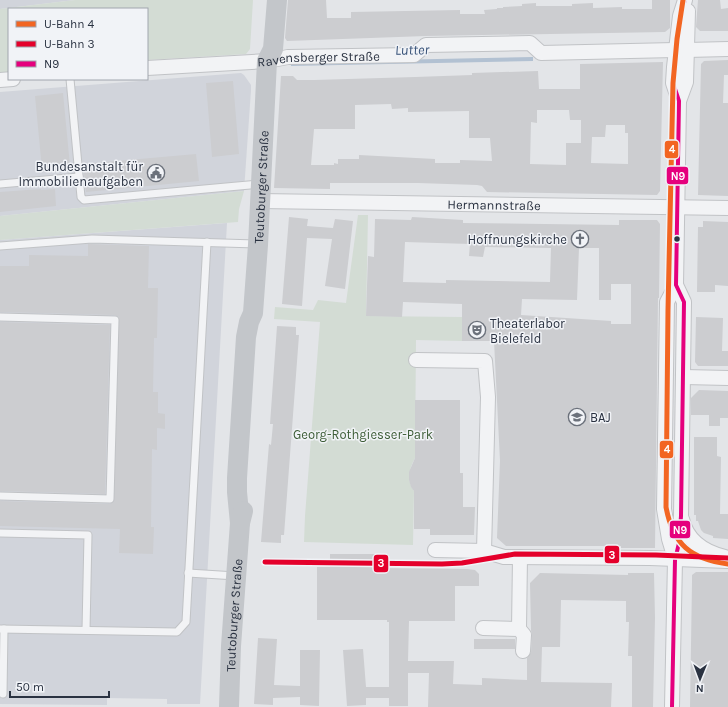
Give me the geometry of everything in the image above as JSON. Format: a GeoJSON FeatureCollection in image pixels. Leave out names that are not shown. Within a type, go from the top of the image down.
{"type":"FeatureCollection","features":[{"type":"Feature","properties":{"kind":"street","name":"Teutoburger Straße"},"geometry":{"type":"LineString","coordinates":[[263,0],[260,49],[267,61]]}},
{"type":"Feature","properties":{"kind":"street","name":"Teutoburger Straße"},"geometry":{"type":"LineString","coordinates":[[229,707],[230,659],[240,524],[237,478],[246,337],[249,322],[253,313],[258,245],[267,61],[273,49],[277,0]]}},
{"type":"Feature","properties":{"kind":"street"},"geometry":{"type":"LineString","coordinates":[[675,560],[669,539],[664,509],[667,302],[676,285],[679,101],[686,82],[681,50],[688,30],[686,0]]}},
{"type":"Feature","properties":{"kind":"street","name":"Ravensberger Straße"},"geometry":{"type":"LineString","coordinates":[[148,68],[267,61],[288,57],[414,55],[426,45],[432,44],[530,43],[541,53],[728,49]]}},
{"type":"Feature","properties":{"kind":"street","name":"Hermannstraße"},"geometry":{"type":"LineString","coordinates":[[260,192],[728,208]]}},
{"type":"Feature","properties":{"kind":"street"},"geometry":{"type":"LineString","coordinates":[[672,707],[675,560],[679,543],[681,516],[684,377],[684,302],[676,285]]}},
{"type":"Feature","properties":{"kind":"street"},"geometry":{"type":"LineString","coordinates":[[416,360],[485,361],[488,397],[484,551]]}},
{"type":"Feature","properties":{"kind":"street"},"geometry":{"type":"LineString","coordinates":[[684,377],[728,378]]}},
{"type":"Feature","properties":{"kind":"street"},"geometry":{"type":"LineString","coordinates":[[681,516],[686,530],[696,544],[710,552],[728,558]]}},
{"type":"Feature","properties":{"kind":"street"},"geometry":{"type":"LineString","coordinates":[[436,550],[484,551],[499,556],[520,557],[728,561]]}},
{"type":"Feature","properties":{"kind":"street"},"geometry":{"type":"LineString","coordinates":[[520,557],[519,629],[524,635],[523,651]]}},
{"type":"Feature","properties":{"kind":"street"},"geometry":{"type":"LineString","coordinates":[[483,628],[519,629]]}},
{"type":"Feature","properties":{"kind":"lane"},"geometry":{"type":"LineString","coordinates":[[70,80],[80,197],[84,200],[260,192]]}},
{"type":"Feature","properties":{"kind":"lane"},"geometry":{"type":"LineString","coordinates":[[0,184],[79,177]]}},
{"type":"Feature","properties":{"kind":"lane"},"geometry":{"type":"LineString","coordinates":[[0,246],[92,239],[258,245]]}},
{"type":"Feature","properties":{"kind":"lane"},"geometry":{"type":"LineString","coordinates":[[2,694],[2,629],[177,632],[186,622],[207,242]]}},
{"type":"Feature","properties":{"kind":"lane"},"geometry":{"type":"LineString","coordinates":[[0,317],[115,320],[110,499],[0,496]]}},
{"type":"Feature","properties":{"kind":"lane"},"geometry":{"type":"LineString","coordinates":[[0,533],[88,535],[86,630]]}},
{"type":"Feature","properties":{"kind":"lane"},"geometry":{"type":"LineString","coordinates":[[188,573],[236,576]]}},
{"type":"Feature","properties":{"kind":"shaded area"},"geometry":{"type":"Polygon","coordinates":[[[0,0],[75,0],[8,8],[0,9],[0,0]]]}},
{"type":"Feature","properties":{"kind":"shaded area"},"geometry":{"type":"Polygon","coordinates":[[[241,73],[251,85],[244,191],[0,216],[0,92],[241,73]]]}},
{"type":"Feature","properties":{"kind":"shaded area"},"geometry":{"type":"Polygon","coordinates":[[[227,223],[200,704],[167,704],[167,699],[107,698],[107,705],[0,704],[0,240],[227,223]]]}},
{"type":"Feature","properties":{"kind":"green space"},"geometry":{"type":"Polygon","coordinates":[[[75,0],[253,0],[250,49],[246,54],[148,60],[148,8],[8,8],[75,0]]]}},
{"type":"Feature","properties":{"kind":"green space"},"geometry":{"type":"Polygon","coordinates":[[[8,8],[8,75],[0,76],[0,9],[8,8]]]}},
{"type":"Feature","properties":{"kind":"green space"},"geometry":{"type":"Polygon","coordinates":[[[244,191],[239,209],[238,222],[0,240],[0,216],[244,191]]]}},
{"type":"Feature","properties":{"kind":"green space","name":"Georg-Rothgiesser-Park"},"geometry":{"type":"Polygon","coordinates":[[[358,215],[368,215],[366,316],[462,317],[462,341],[416,340],[415,458],[409,474],[410,483],[414,491],[413,545],[304,542],[320,322],[274,319],[275,307],[313,310],[318,300],[346,303],[358,215]]]}},
{"type":"Feature","properties":{"kind":"water"},"geometry":{"type":"Polygon","coordinates":[[[533,57],[533,61],[291,66],[291,62],[533,57]]]}},
{"type":"Feature","properties":{"kind":"building"},"geometry":{"type":"Polygon","coordinates":[[[288,0],[326,0],[327,18],[351,18],[351,12],[460,10],[460,14],[485,14],[484,10],[536,3],[536,6],[572,6],[572,4],[593,3],[593,8],[622,7],[622,9],[652,9],[652,0],[670,0],[670,28],[665,32],[426,36],[287,41],[285,38],[288,0]]]}},
{"type":"Feature","properties":{"kind":"building"},"geometry":{"type":"Polygon","coordinates":[[[698,0],[720,0],[721,9],[728,8],[728,31],[700,31],[696,27],[698,0]]]}},
{"type":"Feature","properties":{"kind":"building"},"geometry":{"type":"Polygon","coordinates":[[[728,60],[728,75],[724,75],[723,103],[728,103],[728,196],[698,195],[701,64],[704,61],[728,60]]]}},
{"type":"Feature","properties":{"kind":"building"},"geometry":{"type":"Polygon","coordinates":[[[663,62],[660,191],[657,195],[487,192],[482,186],[477,185],[418,183],[330,183],[330,189],[274,188],[281,76],[293,76],[297,80],[314,80],[472,75],[472,73],[538,71],[539,89],[580,89],[580,64],[663,62]],[[391,104],[355,105],[355,129],[314,129],[311,165],[334,165],[334,163],[338,164],[338,159],[359,159],[359,155],[435,159],[435,163],[460,163],[460,160],[492,161],[490,138],[469,138],[469,111],[408,112],[408,108],[392,109],[391,104]],[[537,110],[537,123],[531,122],[530,164],[566,165],[566,143],[581,143],[581,120],[570,120],[569,110],[537,110]],[[606,125],[605,137],[592,137],[591,163],[628,164],[628,133],[625,133],[625,125],[606,125]]]}},
{"type":"Feature","properties":{"kind":"building"},"geometry":{"type":"Polygon","coordinates":[[[233,81],[239,154],[212,157],[206,83],[233,81]]]}},
{"type":"Feature","properties":{"kind":"building"},"geometry":{"type":"Polygon","coordinates":[[[63,93],[70,166],[42,169],[35,96],[63,93]]]}},
{"type":"Feature","properties":{"kind":"building"},"geometry":{"type":"Polygon","coordinates":[[[196,154],[199,181],[86,192],[83,164],[196,154]]]}},
{"type":"Feature","properties":{"kind":"building"},"geometry":{"type":"Polygon","coordinates":[[[55,189],[56,206],[0,212],[0,192],[55,189]]]}},
{"type":"Feature","properties":{"kind":"building"},"geometry":{"type":"Polygon","coordinates":[[[289,217],[308,219],[307,226],[333,228],[335,219],[353,221],[345,289],[325,286],[332,239],[307,238],[302,306],[282,304],[289,217]]]}},
{"type":"Feature","properties":{"kind":"building"},"geometry":{"type":"Polygon","coordinates":[[[412,217],[463,220],[463,223],[619,225],[619,220],[657,220],[660,224],[655,548],[621,548],[621,546],[506,546],[497,538],[500,461],[494,341],[462,341],[462,304],[403,302],[402,317],[366,316],[368,256],[374,257],[375,219],[411,220],[412,217]],[[405,242],[403,282],[446,283],[446,280],[550,282],[551,248],[485,247],[483,257],[469,256],[470,244],[405,242]],[[579,248],[577,300],[522,299],[521,315],[611,321],[611,324],[631,324],[631,284],[611,284],[611,300],[599,300],[599,248],[579,248]]]}},
{"type":"Feature","properties":{"kind":"building"},"geometry":{"type":"Polygon","coordinates":[[[703,221],[728,222],[728,286],[715,285],[715,292],[697,292],[698,227],[703,227],[703,221]]]}},
{"type":"Feature","properties":{"kind":"building"},"geometry":{"type":"Polygon","coordinates":[[[88,244],[149,246],[148,288],[158,288],[157,338],[154,338],[153,392],[158,392],[158,413],[165,414],[165,429],[157,428],[157,450],[152,449],[151,527],[154,527],[153,554],[119,553],[120,529],[0,526],[0,501],[110,504],[114,501],[119,317],[115,315],[0,312],[0,266],[29,266],[29,255],[88,256],[88,244]]]}},
{"type":"Feature","properties":{"kind":"building"},"geometry":{"type":"Polygon","coordinates":[[[696,317],[723,318],[722,351],[728,351],[728,366],[698,366],[695,362],[696,317]]]}},
{"type":"Feature","properties":{"kind":"building"},"geometry":{"type":"Polygon","coordinates":[[[0,322],[110,325],[105,494],[0,491],[0,322]]]}},
{"type":"Feature","properties":{"kind":"building"},"geometry":{"type":"Polygon","coordinates":[[[277,326],[296,327],[296,335],[299,335],[284,535],[281,535],[281,543],[261,542],[269,444],[271,445],[273,424],[270,424],[277,326]]]}},
{"type":"Feature","properties":{"kind":"building"},"geometry":{"type":"Polygon","coordinates":[[[699,390],[728,391],[728,418],[720,418],[720,426],[709,426],[709,415],[691,415],[691,398],[699,390]]]}},
{"type":"Feature","properties":{"kind":"building"},"geometry":{"type":"Polygon","coordinates":[[[415,400],[460,400],[460,473],[463,473],[463,507],[475,507],[474,535],[430,535],[430,529],[414,529],[414,491],[409,480],[409,472],[415,458],[415,400]]]}},
{"type":"Feature","properties":{"kind":"building"},"geometry":{"type":"Polygon","coordinates":[[[694,437],[717,437],[717,456],[721,457],[720,514],[728,514],[728,539],[713,538],[713,536],[704,533],[701,530],[698,521],[696,521],[696,515],[694,515],[694,437]]]}},
{"type":"Feature","properties":{"kind":"building"},"geometry":{"type":"Polygon","coordinates":[[[330,554],[377,554],[377,568],[467,569],[475,570],[479,574],[479,586],[455,586],[455,621],[409,621],[408,661],[454,661],[453,684],[482,685],[482,678],[527,680],[527,658],[531,652],[532,636],[530,583],[540,573],[628,575],[628,573],[654,573],[655,618],[653,707],[632,707],[632,656],[628,656],[629,622],[626,622],[626,601],[561,600],[560,647],[542,647],[541,682],[612,683],[611,707],[428,707],[429,673],[408,673],[408,706],[389,706],[389,698],[366,698],[366,705],[347,706],[343,650],[363,649],[366,687],[389,687],[389,622],[387,622],[387,620],[317,620],[317,567],[330,567],[330,554]]]}},
{"type":"Feature","properties":{"kind":"building"},"geometry":{"type":"Polygon","coordinates":[[[696,572],[728,572],[728,707],[690,707],[692,575],[696,572]]]}},
{"type":"Feature","properties":{"kind":"building"},"geometry":{"type":"Polygon","coordinates":[[[258,638],[277,639],[274,685],[300,686],[300,650],[320,650],[319,706],[300,705],[300,697],[273,698],[273,705],[254,704],[258,638]]]}},
{"type":"Feature","properties":{"kind":"building"},"geometry":{"type":"Polygon","coordinates":[[[474,639],[515,639],[515,649],[474,649],[474,639]]]}},
{"type":"Feature","properties":{"kind":"metro line","name":"4"},"geometry":{"type":"LineString","coordinates":[[683,0],[677,39],[673,83],[668,310],[666,507],[673,531],[686,548],[694,554],[704,558],[715,562],[728,564]]}},
{"type":"Feature","properties":{"kind":"metro line","name":"3"},"geometry":{"type":"LineString","coordinates":[[265,562],[442,564],[462,563],[515,554],[656,555],[728,558]]}},
{"type":"Feature","properties":{"kind":"transit line","name":"N9"},"geometry":{"type":"LineString","coordinates":[[672,707],[675,560],[679,543],[681,516],[684,302],[676,285],[679,101],[673,83],[680,16],[685,0]]}},
{"type":"Feature","properties":{"kind":"place","name":"Bundesanstalt für Immobilienaufgaben"},"geometry":{"type":"Point","coordinates":[156,173]}},
{"type":"Feature","properties":{"kind":"place","name":"Hoffnungskirche"},"geometry":{"type":"Point","coordinates":[580,239]}},
{"type":"Feature","properties":{"kind":"place","name":"Theaterlabor Bielefeld"},"geometry":{"type":"Point","coordinates":[477,330]}},
{"type":"Feature","properties":{"kind":"place","name":"BAJ"},"geometry":{"type":"Point","coordinates":[577,417]}},
{"type":"Feature","properties":{"kind":"water label","name":"Lutter"},"geometry":{"type":"Point","coordinates":[412,50]}}]}
